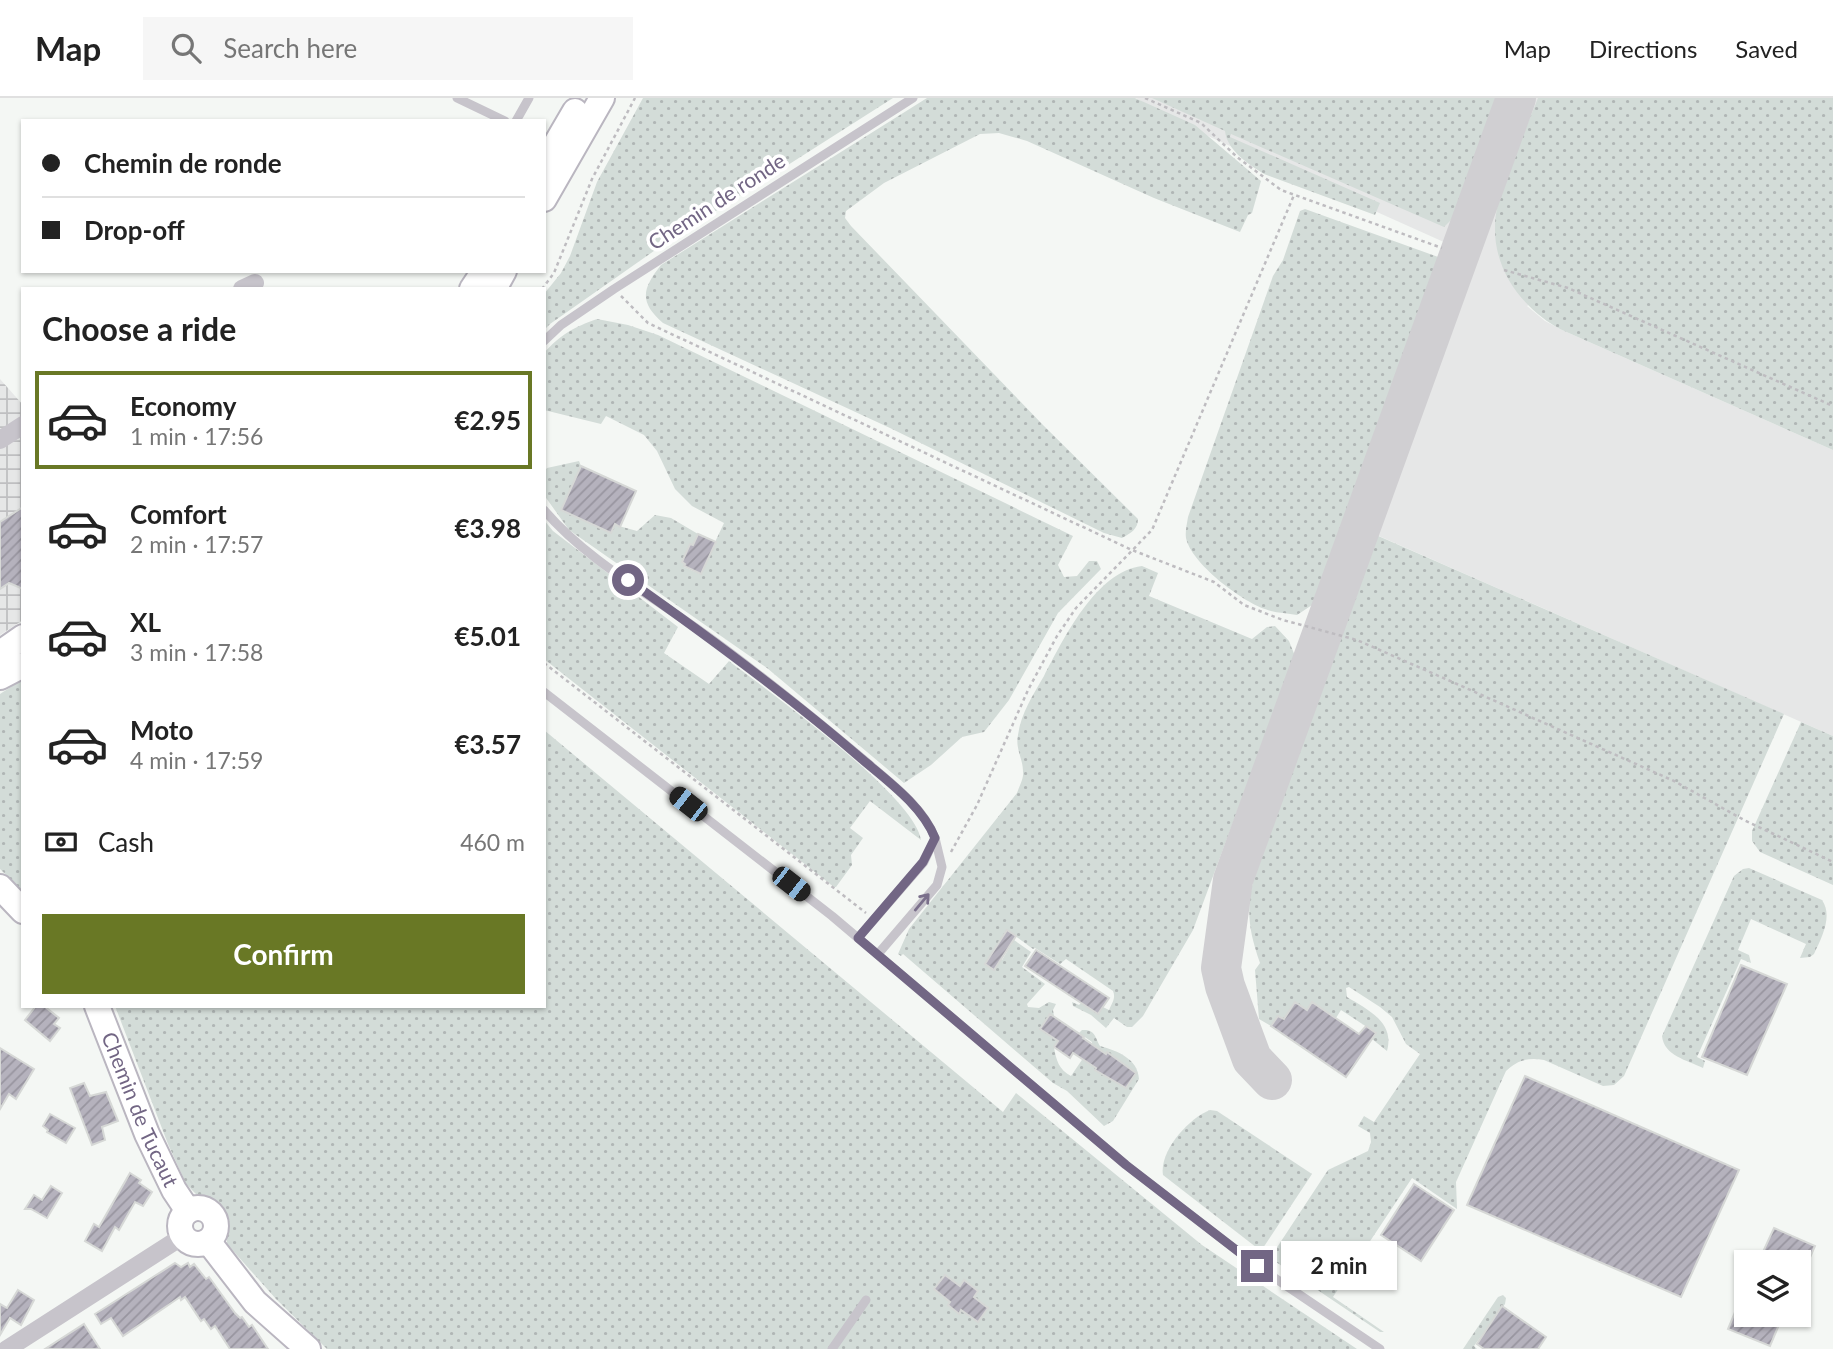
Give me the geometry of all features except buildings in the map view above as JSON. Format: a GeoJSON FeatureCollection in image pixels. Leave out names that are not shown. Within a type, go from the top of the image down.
{"type":"FeatureCollection","features":[{"type":"Feature","properties":{"kind":"main road"},"geometry":{"type":"LineString","coordinates":[[546,161],[583,98]]}},
{"type":"Feature","properties":{"kind":"main road"},"geometry":{"type":"LineString","coordinates":[[546,195],[602,98]]}},
{"type":"Feature","properties":{"kind":"main road"},"geometry":{"type":"LineString","coordinates":[[0,653],[21,638]]}},
{"type":"Feature","properties":{"kind":"main road"},"geometry":{"type":"LineString","coordinates":[[0,677],[21,666]]}},
{"type":"Feature","properties":{"kind":"main road"},"geometry":{"type":"LineString","coordinates":[[0,887],[21,909]]}},
{"type":"Feature","properties":{"kind":"main road","name":"Chemin de Tucaut"},"geometry":{"type":"LineString","coordinates":[[98,1008],[147,1135],[188,1211]]}},
{"type":"Feature","properties":{"kind":"main road"},"geometry":{"type":"LineString","coordinates":[[201,1209],[213,1217],[215,1230],[208,1241],[195,1244],[183,1236],[180,1223],[188,1211],[201,1209]]}},
{"type":"Feature","properties":{"kind":"main road"},"geometry":{"type":"LineString","coordinates":[[208,1241],[255,1302],[308,1349]]}},
{"type":"Feature","properties":{"kind":"street"},"geometry":{"type":"LineString","coordinates":[[0,440],[21,426]]}},
{"type":"Feature","properties":{"kind":"street"},"geometry":{"type":"LineString","coordinates":[[6,1349],[183,1236]]}},
{"type":"Feature","properties":{"kind":"lane"},"geometry":{"type":"LineString","coordinates":[[457,98],[501,119]]}},
{"type":"Feature","properties":{"kind":"lane"},"geometry":{"type":"LineString","coordinates":[[517,119],[529,98]]}},
{"type":"Feature","properties":{"kind":"lane"},"geometry":{"type":"LineString","coordinates":[[546,180],[593,98]]}},
{"type":"Feature","properties":{"kind":"lane","name":"Chemin de ronde"},"geometry":{"type":"LineString","coordinates":[[546,339],[561,324],[614,289],[913,98]]}},
{"type":"Feature","properties":{"kind":"lane"},"geometry":{"type":"LineString","coordinates":[[546,512],[585,549],[737,657],[819,722],[901,792],[930,824],[943,867],[937,885],[878,954]]}},
{"type":"Feature","properties":{"kind":"lane"},"geometry":{"type":"LineString","coordinates":[[0,667],[21,656]]}},
{"type":"Feature","properties":{"kind":"lane"},"geometry":{"type":"LineString","coordinates":[[546,694],[878,954],[1126,1165],[1257,1266],[1380,1349]]}},
{"type":"Feature","properties":{"kind":"lane"},"geometry":{"type":"LineString","coordinates":[[858,938],[923,862],[935,838]]}},
{"type":"Feature","properties":{"kind":"lane"},"geometry":{"type":"LineString","coordinates":[[832,1349],[866,1300]]}},
{"type":"Feature","properties":{"kind":"path"},"geometry":{"type":"LineString","coordinates":[[544,287],[554,273],[592,179],[635,98]]}},
{"type":"Feature","properties":{"kind":"path"},"geometry":{"type":"LineString","coordinates":[[1144,98],[1202,123],[1259,176],[1281,190],[1442,247]]}},
{"type":"Feature","properties":{"kind":"path"},"geometry":{"type":"LineString","coordinates":[[943,867],[977,805],[1028,690],[1057,636],[1076,608],[1152,530],[1294,195]]}},
{"type":"Feature","properties":{"kind":"path"},"geometry":{"type":"LineString","coordinates":[[1504,270],[1568,288],[1833,406]]}},
{"type":"Feature","properties":{"kind":"path"},"geometry":{"type":"LineString","coordinates":[[614,289],[648,323],[1132,550],[1214,582],[1244,605],[1283,620],[1357,640],[1470,689],[1674,781],[1744,820],[1833,862]]}},
{"type":"Feature","properties":{"kind":"path"},"geometry":{"type":"LineString","coordinates":[[546,665],[874,919]]}},
{"type":"Feature","properties":{"kind":"shaded area"},"geometry":{"type":"Polygon","coordinates":[[[643,98],[893,98],[661,246],[546,328],[546,292],[570,256],[597,182],[643,98]]]}},
{"type":"Feature","properties":{"kind":"shaded area"},"geometry":{"type":"Polygon","coordinates":[[[927,98],[1135,98],[1195,125],[1261,181],[1252,213],[1248,215],[1240,232],[1154,198],[1027,141],[999,133],[980,134],[884,183],[846,211],[845,218],[851,226],[1138,519],[1135,528],[1122,538],[1104,533],[890,428],[663,323],[647,302],[647,288],[661,265],[927,98]]]}},
{"type":"Feature","properties":{"kind":"shaded area"},"geometry":{"type":"Polygon","coordinates":[[[1136,98],[1833,98],[1527,306],[1545,321],[1562,330],[1833,450],[1833,736],[1345,521],[1446,243],[1181,124],[1136,98]]]}},
{"type":"Feature","properties":{"kind":"shaded area"},"geometry":{"type":"Polygon","coordinates":[[[1152,98],[1498,98],[1455,216],[1444,227],[1231,134],[1230,137],[1380,203],[1375,215],[1264,174],[1234,150],[1225,131],[1152,98]]]}},
{"type":"Feature","properties":{"kind":"shaded area"},"geometry":{"type":"Polygon","coordinates":[[[1538,98],[1833,98],[1833,450],[1562,330],[1535,312],[1524,300],[1514,288],[1500,259],[1495,227],[1505,180],[1538,98]]]}},
{"type":"Feature","properties":{"kind":"shaded area"},"geometry":{"type":"Polygon","coordinates":[[[1305,209],[1441,258],[1315,603],[1297,615],[1265,609],[1231,590],[1197,559],[1190,548],[1186,533],[1188,517],[1273,276],[1283,260],[1300,211],[1305,209]]]}},
{"type":"Feature","properties":{"kind":"shaded area"},"geometry":{"type":"Polygon","coordinates":[[[597,319],[658,335],[1073,536],[1058,565],[1064,577],[1077,576],[1089,561],[1097,561],[1101,569],[1058,613],[1009,700],[984,732],[962,737],[931,765],[904,783],[767,668],[569,530],[546,498],[547,468],[579,461],[581,466],[561,510],[637,531],[655,515],[671,518],[698,534],[682,562],[684,567],[700,574],[724,523],[692,506],[675,489],[657,451],[644,435],[606,416],[601,424],[546,410],[546,351],[568,332],[597,319]]]}},
{"type":"Feature","properties":{"kind":"shaded area"},"geometry":{"type":"Polygon","coordinates":[[[0,379],[21,403],[21,621],[0,635],[0,379]]]}},
{"type":"Feature","properties":{"kind":"shaded area"},"geometry":{"type":"Polygon","coordinates":[[[546,522],[553,531],[678,627],[664,653],[709,684],[729,661],[837,745],[894,798],[913,821],[921,840],[870,801],[850,828],[863,838],[851,855],[852,865],[834,887],[546,661],[546,522]]]}},
{"type":"Feature","properties":{"kind":"shaded area"},"geometry":{"type":"Polygon","coordinates":[[[1376,535],[1784,714],[1624,1076],[1614,1085],[1603,1086],[1544,1060],[1533,1059],[1519,1062],[1506,1071],[1456,1182],[1457,1209],[1412,1178],[1333,1297],[1384,1332],[1380,1332],[1270,1258],[1328,1170],[1368,1151],[1370,1133],[1358,1126],[1364,1116],[1374,1122],[1420,1054],[1406,1044],[1392,1017],[1349,987],[1346,988],[1347,997],[1371,1012],[1383,1025],[1387,1032],[1387,1051],[1372,1039],[1376,1033],[1341,1010],[1336,1018],[1312,1003],[1307,1010],[1295,1002],[1284,1020],[1278,1016],[1271,1026],[1259,1019],[1255,970],[1260,963],[1249,913],[1251,890],[1258,863],[1376,535]]]}},
{"type":"Feature","properties":{"kind":"shaded area"},"geometry":{"type":"Polygon","coordinates":[[[1142,566],[1158,573],[1149,596],[1252,639],[1267,627],[1275,626],[1289,641],[1295,656],[1193,930],[1143,1016],[1132,1027],[1127,1027],[1114,1018],[1106,1028],[1091,1015],[1073,1006],[1072,1002],[1079,1005],[1081,1003],[1098,1014],[1103,1007],[1109,1010],[1114,994],[1066,959],[1060,964],[1007,930],[992,953],[1002,960],[1014,940],[1031,952],[1022,967],[1045,984],[1027,1004],[1028,1007],[1039,1008],[1049,1002],[1056,1004],[1054,1016],[1050,1014],[1058,1041],[1054,1047],[1059,1064],[1067,1074],[1071,1076],[1092,1045],[1092,1042],[1079,1033],[1082,1030],[1092,1032],[1100,1046],[1120,1053],[1135,1066],[1139,1079],[1113,1121],[1104,1126],[1067,1091],[1053,1083],[903,954],[898,954],[909,929],[1017,793],[1023,767],[1017,740],[1028,704],[1083,609],[1110,580],[1125,571],[1142,566]],[[1100,1050],[1095,1070],[1126,1088],[1136,1073],[1107,1052],[1106,1054],[1100,1050]]]}},
{"type":"Feature","properties":{"kind":"shaded area"},"geometry":{"type":"Polygon","coordinates":[[[21,680],[21,889],[0,869],[0,694],[21,680]]]}},
{"type":"Feature","properties":{"kind":"shaded area"},"geometry":{"type":"Polygon","coordinates":[[[1801,722],[1833,736],[1833,885],[1760,852],[1752,841],[1752,831],[1801,722]]]}},
{"type":"Feature","properties":{"kind":"shaded area"},"geometry":{"type":"Polygon","coordinates":[[[546,732],[1003,1112],[1016,1093],[1202,1245],[1357,1349],[327,1349],[276,1299],[227,1244],[227,1221],[218,1204],[197,1195],[186,1184],[116,1008],[546,1008],[546,732]]]}},
{"type":"Feature","properties":{"kind":"shaded area"},"geometry":{"type":"Polygon","coordinates":[[[1749,868],[1822,900],[1827,913],[1825,927],[1814,954],[1800,958],[1806,944],[1751,919],[1738,950],[1749,955],[1751,963],[1741,959],[1697,1057],[1705,1061],[1703,1068],[1672,1053],[1662,1036],[1734,876],[1749,868]]]}},
{"type":"Feature","properties":{"kind":"shaded area"},"geometry":{"type":"Polygon","coordinates":[[[1210,1110],[1217,1111],[1312,1174],[1261,1251],[1163,1175],[1166,1156],[1177,1136],[1193,1120],[1210,1110]]]}},
{"type":"Feature","properties":{"kind":"shaded area"},"geometry":{"type":"Polygon","coordinates":[[[1503,1295],[1506,1298],[1505,1304],[1474,1346],[1477,1349],[1463,1349],[1498,1297],[1503,1295]]]}},
{"type":"Feature","properties":{"kind":"taxiway"},"geometry":{"type":"LineString","coordinates":[[1272,1080],[1252,1059],[1221,968],[1233,880],[1516,98]]}},
{"type":"Feature","properties":{"kind":"route"},"geometry":{"type":"LineString","coordinates":[[628,580],[737,657],[819,722],[901,792],[930,824],[935,838],[923,862],[858,938],[1126,1165],[1257,1266]]}}]}
